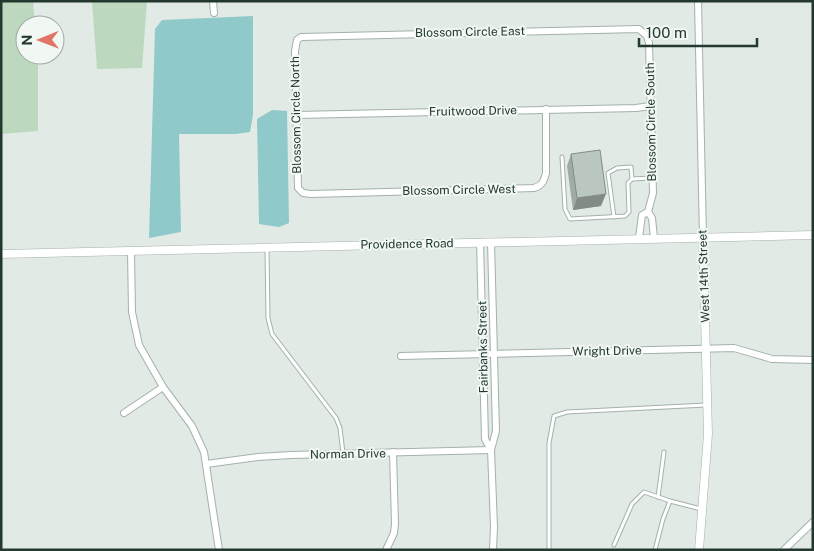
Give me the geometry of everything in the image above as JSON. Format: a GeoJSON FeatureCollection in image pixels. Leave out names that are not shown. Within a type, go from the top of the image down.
{"type":"FeatureCollection","features":[{"type":"Feature","properties":{"kind":"street"},"geometry":{"type":"LineString","coordinates":[[213,1],[214,13]]}},
{"type":"Feature","properties":{"kind":"street","name":"West 14th Street"},"geometry":{"type":"LineString","coordinates":[[698,1],[708,405],[708,434],[699,550]]}},
{"type":"Feature","properties":{"kind":"street","name":"Blossom Circle East"},"geometry":{"type":"LineString","coordinates":[[298,40],[301,36],[632,28],[644,32]]}},
{"type":"Feature","properties":{"kind":"street","name":"Blossom Circle South"},"geometry":{"type":"LineString","coordinates":[[644,32],[649,43],[653,178],[653,193],[648,212],[652,218],[654,238]]}},
{"type":"Feature","properties":{"kind":"street","name":"Blossom Circle North"},"geometry":{"type":"LineString","coordinates":[[298,40],[295,50],[298,188],[300,190]]}},
{"type":"Feature","properties":{"kind":"street","name":"Fruitwood Drive"},"geometry":{"type":"LineString","coordinates":[[296,115],[650,106]]}},
{"type":"Feature","properties":{"kind":"street","name":"Blossom Circle West"},"geometry":{"type":"LineString","coordinates":[[300,190],[303,193],[320,193],[534,188],[544,181],[546,173],[546,110]]}},
{"type":"Feature","properties":{"kind":"street","name":"Blossom Circle South"},"geometry":{"type":"LineString","coordinates":[[639,238],[642,215],[648,212]]}},
{"type":"Feature","properties":{"kind":"street","name":"Providence Road"},"geometry":{"type":"LineString","coordinates":[[1,254],[813,235]]}},
{"type":"Feature","properties":{"kind":"street","name":"Fairbanks Street"},"geometry":{"type":"LineString","coordinates":[[480,242],[485,440],[491,450]]}},
{"type":"Feature","properties":{"kind":"street","name":"Fairbanks Street"},"geometry":{"type":"LineString","coordinates":[[491,242],[496,431],[491,450],[493,550]]}},
{"type":"Feature","properties":{"kind":"street"},"geometry":{"type":"LineString","coordinates":[[131,251],[131,299],[134,327],[139,345],[163,387],[192,426],[204,452],[219,550]]}},
{"type":"Feature","properties":{"kind":"street","name":"Wright Drive"},"geometry":{"type":"LineString","coordinates":[[401,356],[734,348],[772,358],[813,360]]}},
{"type":"Feature","properties":{"kind":"street"},"geometry":{"type":"LineString","coordinates":[[124,413],[163,387]]}},
{"type":"Feature","properties":{"kind":"street","name":"Norman Drive"},"geometry":{"type":"LineString","coordinates":[[206,464],[258,457],[491,450]]}},
{"type":"Feature","properties":{"kind":"street"},"geometry":{"type":"LineString","coordinates":[[386,550],[394,533],[395,524],[393,452]]}},
{"type":"Feature","properties":{"kind":"street"},"geometry":{"type":"LineString","coordinates":[[784,550],[813,522]]}},
{"type":"Feature","properties":{"kind":"lane"},"geometry":{"type":"LineString","coordinates":[[562,157],[564,209],[570,219],[625,216],[629,212],[628,183],[632,179],[653,178]]}},
{"type":"Feature","properties":{"kind":"lane"},"geometry":{"type":"LineString","coordinates":[[614,217],[608,173],[617,168],[631,167],[632,179]]}},
{"type":"Feature","properties":{"kind":"lane"},"geometry":{"type":"LineString","coordinates":[[267,248],[268,318],[272,334],[281,349],[336,418],[340,428],[343,454]]}},
{"type":"Feature","properties":{"kind":"lane"},"geometry":{"type":"LineString","coordinates":[[549,550],[549,443],[554,416],[567,412],[708,405]]}},
{"type":"Feature","properties":{"kind":"lane"},"geometry":{"type":"LineString","coordinates":[[658,497],[664,452]]}},
{"type":"Feature","properties":{"kind":"lane"},"geometry":{"type":"LineString","coordinates":[[614,545],[632,504],[644,492],[702,509]]}},
{"type":"Feature","properties":{"kind":"lane"},"geometry":{"type":"LineString","coordinates":[[655,550],[670,501]]}},
{"type":"Feature","properties":{"kind":"green space"},"geometry":{"type":"Polygon","coordinates":[[[1,1],[33,1],[34,15],[15,15],[15,65],[38,65],[38,131],[1,134],[1,1]]]}},
{"type":"Feature","properties":{"kind":"green space"},"geometry":{"type":"Polygon","coordinates":[[[92,1],[147,1],[142,68],[97,69],[92,1]]]}},
{"type":"Feature","properties":{"kind":"water"},"geometry":{"type":"Polygon","coordinates":[[[253,16],[253,115],[250,132],[236,134],[179,134],[181,232],[149,238],[155,29],[162,20],[253,16]]]}},
{"type":"Feature","properties":{"kind":"water"},"geometry":{"type":"Polygon","coordinates":[[[272,110],[287,111],[289,223],[279,227],[259,224],[257,119],[272,110]]]}},
{"type":"Feature","properties":{"kind":"building"},"geometry":{"type":"Polygon","coordinates":[[[600,150],[606,194],[577,198],[571,154],[600,150]]]}}]}
